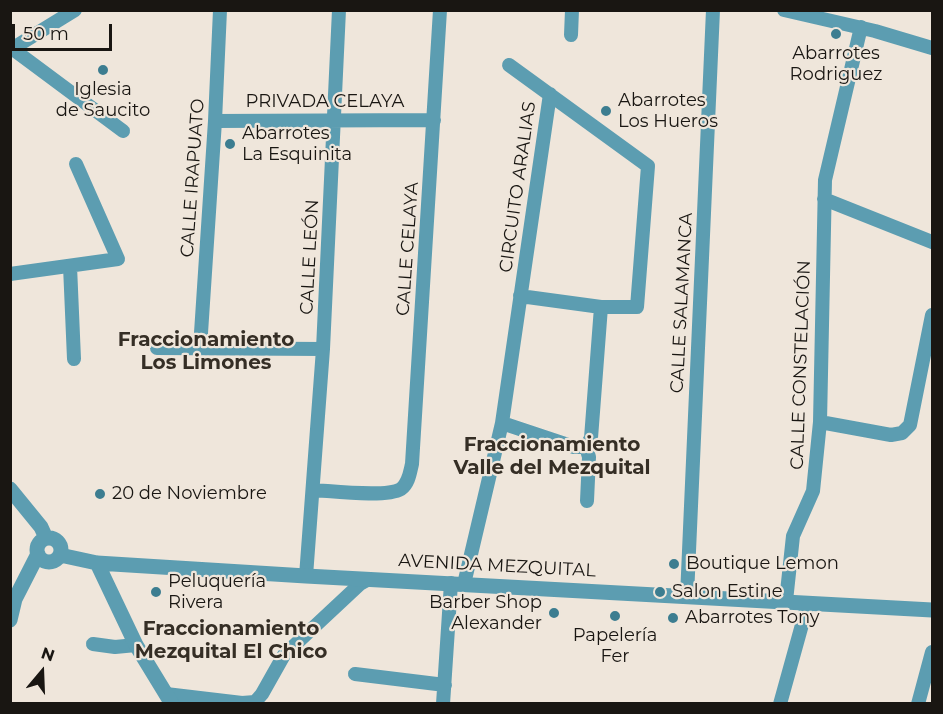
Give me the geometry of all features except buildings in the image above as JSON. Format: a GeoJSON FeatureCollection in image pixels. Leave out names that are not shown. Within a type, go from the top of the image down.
{"type":"FeatureCollection","features":[{"type":"Feature","properties":{"kind":"street"},"geometry":{"type":"LineString","coordinates":[[75,10],[12,48],[123,131]]}},
{"type":"Feature","properties":{"kind":"street","name":"CALLE IRAPUATO"},"geometry":{"type":"LineString","coordinates":[[200,348],[220,10]]}},
{"type":"Feature","properties":{"kind":"street","name":"CALLE LEÓN"},"geometry":{"type":"LineString","coordinates":[[306,576],[324,349],[339,10]]}},
{"type":"Feature","properties":{"kind":"street","name":"CALLE CELAYA"},"geometry":{"type":"LineString","coordinates":[[313,490],[389,494],[402,488],[408,480],[412,464],[440,10]]}},
{"type":"Feature","properties":{"kind":"street"},"geometry":{"type":"LineString","coordinates":[[571,35],[572,10]]}},
{"type":"Feature","properties":{"kind":"street","name":"CALLE SALAMANCA"},"geometry":{"type":"LineString","coordinates":[[687,596],[713,10]]}},
{"type":"Feature","properties":{"kind":"street"},"geometry":{"type":"LineString","coordinates":[[784,10],[861,27],[933,48]]}},
{"type":"Feature","properties":{"kind":"street","name":"CALLE CONSTELACIÓN"},"geometry":{"type":"LineString","coordinates":[[786,601],[793,536],[813,491],[820,422],[825,180],[861,27]]}},
{"type":"Feature","properties":{"kind":"street"},"geometry":{"type":"LineString","coordinates":[[509,65],[550,94]]}},
{"type":"Feature","properties":{"kind":"street","name":"CIRCUITO ARALIAS"},"geometry":{"type":"LineString","coordinates":[[443,704],[458,584],[502,423],[520,296],[550,94],[648,166],[638,308],[601,307],[520,296]]}},
{"type":"Feature","properties":{"kind":"street","name":"PRIVADA CELAYA"},"geometry":{"type":"LineString","coordinates":[[215,121],[434,120]]}},
{"type":"Feature","properties":{"kind":"street"},"geometry":{"type":"LineString","coordinates":[[10,274],[118,259],[76,164]]}},
{"type":"Feature","properties":{"kind":"street"},"geometry":{"type":"LineString","coordinates":[[824,199],[933,242]]}},
{"type":"Feature","properties":{"kind":"street"},"geometry":{"type":"LineString","coordinates":[[70,266],[74,359]]}},
{"type":"Feature","properties":{"kind":"street"},"geometry":{"type":"LineString","coordinates":[[587,501],[589,457],[586,447],[591,438],[601,307]]}},
{"type":"Feature","properties":{"kind":"street"},"geometry":{"type":"LineString","coordinates":[[820,422],[891,435],[902,433],[910,425],[933,315]]}},
{"type":"Feature","properties":{"kind":"street"},"geometry":{"type":"LineString","coordinates":[[157,348],[324,349]]}},
{"type":"Feature","properties":{"kind":"street"},"geometry":{"type":"LineString","coordinates":[[502,423],[574,447],[586,447]]}},
{"type":"Feature","properties":{"kind":"street"},"geometry":{"type":"LineString","coordinates":[[10,489],[41,527],[46,538]]}},
{"type":"Feature","properties":{"kind":"street"},"geometry":{"type":"LineString","coordinates":[[10,620],[13,599],[38,554],[38,546],[46,538]]}},
{"type":"Feature","properties":{"kind":"street"},"geometry":{"type":"LineString","coordinates":[[38,554],[48,562],[60,555],[59,542],[46,538]]}},
{"type":"Feature","properties":{"kind":"street","name":"AVENIDA MEZQUITAL"},"geometry":{"type":"LineString","coordinates":[[60,555],[97,563],[933,610]]}},
{"type":"Feature","properties":{"kind":"street"},"geometry":{"type":"LineString","coordinates":[[97,563],[136,645],[169,699],[255,702],[284,655],[360,584],[369,579]]}},
{"type":"Feature","properties":{"kind":"street"},"geometry":{"type":"LineString","coordinates":[[780,704],[808,603]]}},
{"type":"Feature","properties":{"kind":"street"},"geometry":{"type":"LineString","coordinates":[[93,644],[115,647],[136,645]]}},
{"type":"Feature","properties":{"kind":"street"},"geometry":{"type":"LineString","coordinates":[[918,704],[933,652]]}},
{"type":"Feature","properties":{"kind":"street"},"geometry":{"type":"LineString","coordinates":[[355,674],[445,685]]}},
{"type":"Feature","properties":{"kind":"place","name":"Abarrotes Rodriguez"},"geometry":{"type":"Point","coordinates":[836,34]}},
{"type":"Feature","properties":{"kind":"place","name":"Iglesia de Saucito"},"geometry":{"type":"Point","coordinates":[103,70]}},
{"type":"Feature","properties":{"kind":"place","name":"Abarrotes Los Hueros"},"geometry":{"type":"Point","coordinates":[606,111]}},
{"type":"Feature","properties":{"kind":"place","name":"Abarrotes La Esquinita"},"geometry":{"type":"Point","coordinates":[230,144]}},
{"type":"Feature","properties":{"kind":"place","name":"20 de Noviembre"},"geometry":{"type":"Point","coordinates":[100,494]}},
{"type":"Feature","properties":{"kind":"place","name":"Boutique Lemon"},"geometry":{"type":"Point","coordinates":[674,564]}},
{"type":"Feature","properties":{"kind":"place","name":"Peluquería Rivera"},"geometry":{"type":"Point","coordinates":[156,592]}},
{"type":"Feature","properties":{"kind":"place","name":"Salon Estine"},"geometry":{"type":"Point","coordinates":[660,592]}},
{"type":"Feature","properties":{"kind":"place","name":"Barber Shop Alexander"},"geometry":{"type":"Point","coordinates":[554,613]}},
{"type":"Feature","properties":{"kind":"place","name":"Papelería Fer"},"geometry":{"type":"Point","coordinates":[615,616]}},
{"type":"Feature","properties":{"kind":"place","name":"Abarrotes Tony"},"geometry":{"type":"Point","coordinates":[673,618]}},
{"type":"Feature","properties":{"kind":"district","name":"Fraccionamiento Los Limones"},"geometry":{"type":"Point","coordinates":[206,352]}},
{"type":"Feature","properties":{"kind":"district","name":"Fraccionamiento Valle del Mezquital"},"geometry":{"type":"Point","coordinates":[552,456]}},
{"type":"Feature","properties":{"kind":"district","name":"Fraccionamiento Mezquital El Chico"},"geometry":{"type":"Point","coordinates":[231,640]}}]}
